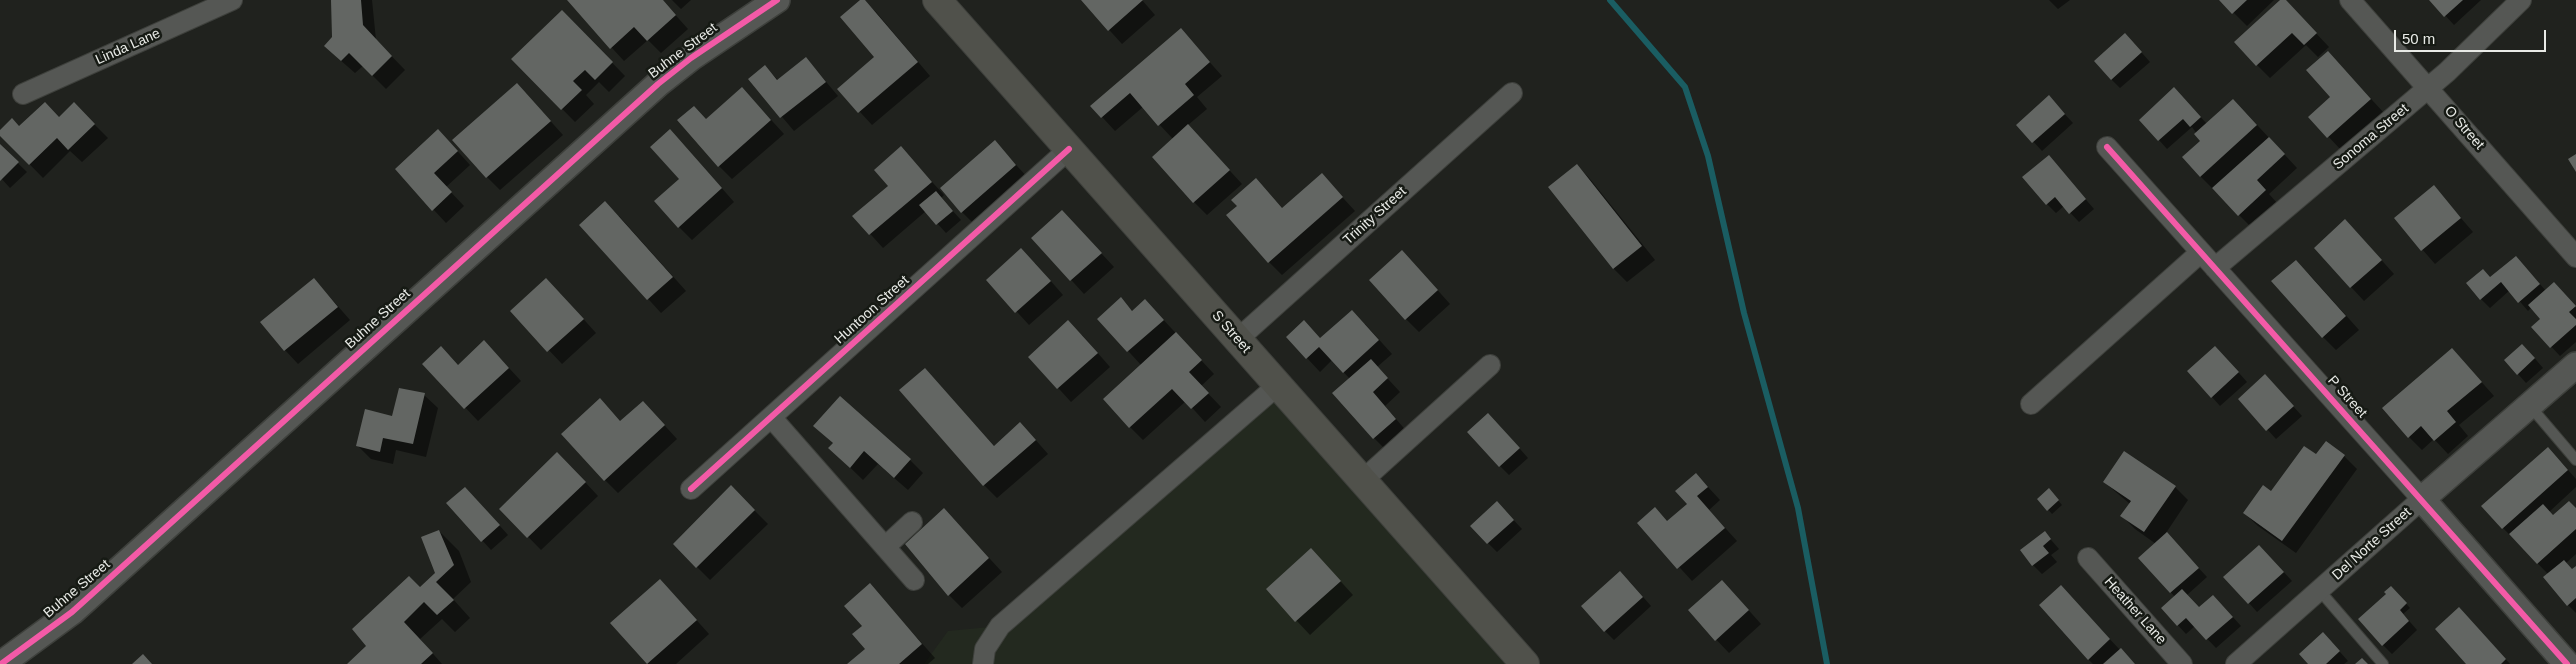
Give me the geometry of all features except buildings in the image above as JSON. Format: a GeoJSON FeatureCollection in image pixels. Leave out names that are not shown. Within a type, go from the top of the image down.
{"type":"FeatureCollection","features":[{"type":"Feature","properties":{"kind":"main road","name":"S Street"},"geometry":{"type":"LineString","coordinates":[[937,0],[1525,664]]}},
{"type":"Feature","properties":{"kind":"street","name":"Linda Lane"},"geometry":{"type":"LineString","coordinates":[[23,94],[232,0]]}},
{"type":"Feature","properties":{"kind":"street","name":"Buhne Street"},"geometry":{"type":"LineString","coordinates":[[1,664],[72,612],[658,84],[691,58],[777,0]]}},
{"type":"Feature","properties":{"kind":"street","name":"O Street"},"geometry":{"type":"LineString","coordinates":[[2350,0],[2576,257]]}},
{"type":"Feature","properties":{"kind":"street","name":"Sonoma Street"},"geometry":{"type":"LineString","coordinates":[[2215,268],[2429,88],[2521,0]]}},
{"type":"Feature","properties":{"kind":"street","name":"Trinity Street"},"geometry":{"type":"LineString","coordinates":[[1238,339],[1512,93]]}},
{"type":"Feature","properties":{"kind":"street","name":"P Street"},"geometry":{"type":"LineString","coordinates":[[2107,147],[2567,664]]}},
{"type":"Feature","properties":{"kind":"street","name":"Huntoon Street"},"geometry":{"type":"LineString","coordinates":[[691,489],[1069,149]]}},
{"type":"Feature","properties":{"kind":"street"},"geometry":{"type":"LineString","coordinates":[[2031,404],[2202,252]]}},
{"type":"Feature","properties":{"kind":"street"},"geometry":{"type":"LineString","coordinates":[[1363,480],[1490,364]]}},
{"type":"Feature","properties":{"kind":"street","name":"Del Norte Street"},"geometry":{"type":"LineString","coordinates":[[2236,664],[2576,365]]}},
{"type":"Feature","properties":{"kind":"street"},"geometry":{"type":"LineString","coordinates":[[983,664],[985,649],[1000,626],[1278,385]]}},
{"type":"Feature","properties":{"kind":"street"},"geometry":{"type":"LineString","coordinates":[[771,417],[914,580]]}},
{"type":"Feature","properties":{"kind":"street"},"geometry":{"type":"LineString","coordinates":[[885,547],[912,522]]}},
{"type":"Feature","properties":{"kind":"street","name":"Heather Lane"},"geometry":{"type":"LineString","coordinates":[[2088,558],[2182,664]]}},
{"type":"Feature","properties":{"kind":"lane"},"geometry":{"type":"LineString","coordinates":[[2529,406],[2576,460]]}},
{"type":"Feature","properties":{"kind":"lane"},"geometry":{"type":"LineString","coordinates":[[2320,591],[2383,664]]}},
{"type":"Feature","properties":{"kind":"shaded area"},"geometry":{"type":"Polygon","coordinates":[[[1278,385],[1525,664],[924,664],[948,631],[1000,626],[1278,385]]]}},
{"type":"Feature","properties":{"kind":"waterway"},"geometry":{"type":"LineString","coordinates":[[1610,0],[1685,87],[1708,156],[1744,313],[1798,508],[1827,664]]}},
{"type":"Feature","properties":{"kind":"cycle path"},"geometry":{"type":"LineString","coordinates":[[1,664],[72,612],[658,84],[691,58],[777,0]]}},
{"type":"Feature","properties":{"kind":"cycle path"},"geometry":{"type":"LineString","coordinates":[[2107,147],[2567,664]]}},
{"type":"Feature","properties":{"kind":"cycle path"},"geometry":{"type":"LineString","coordinates":[[691,489],[1069,149]]}}]}
